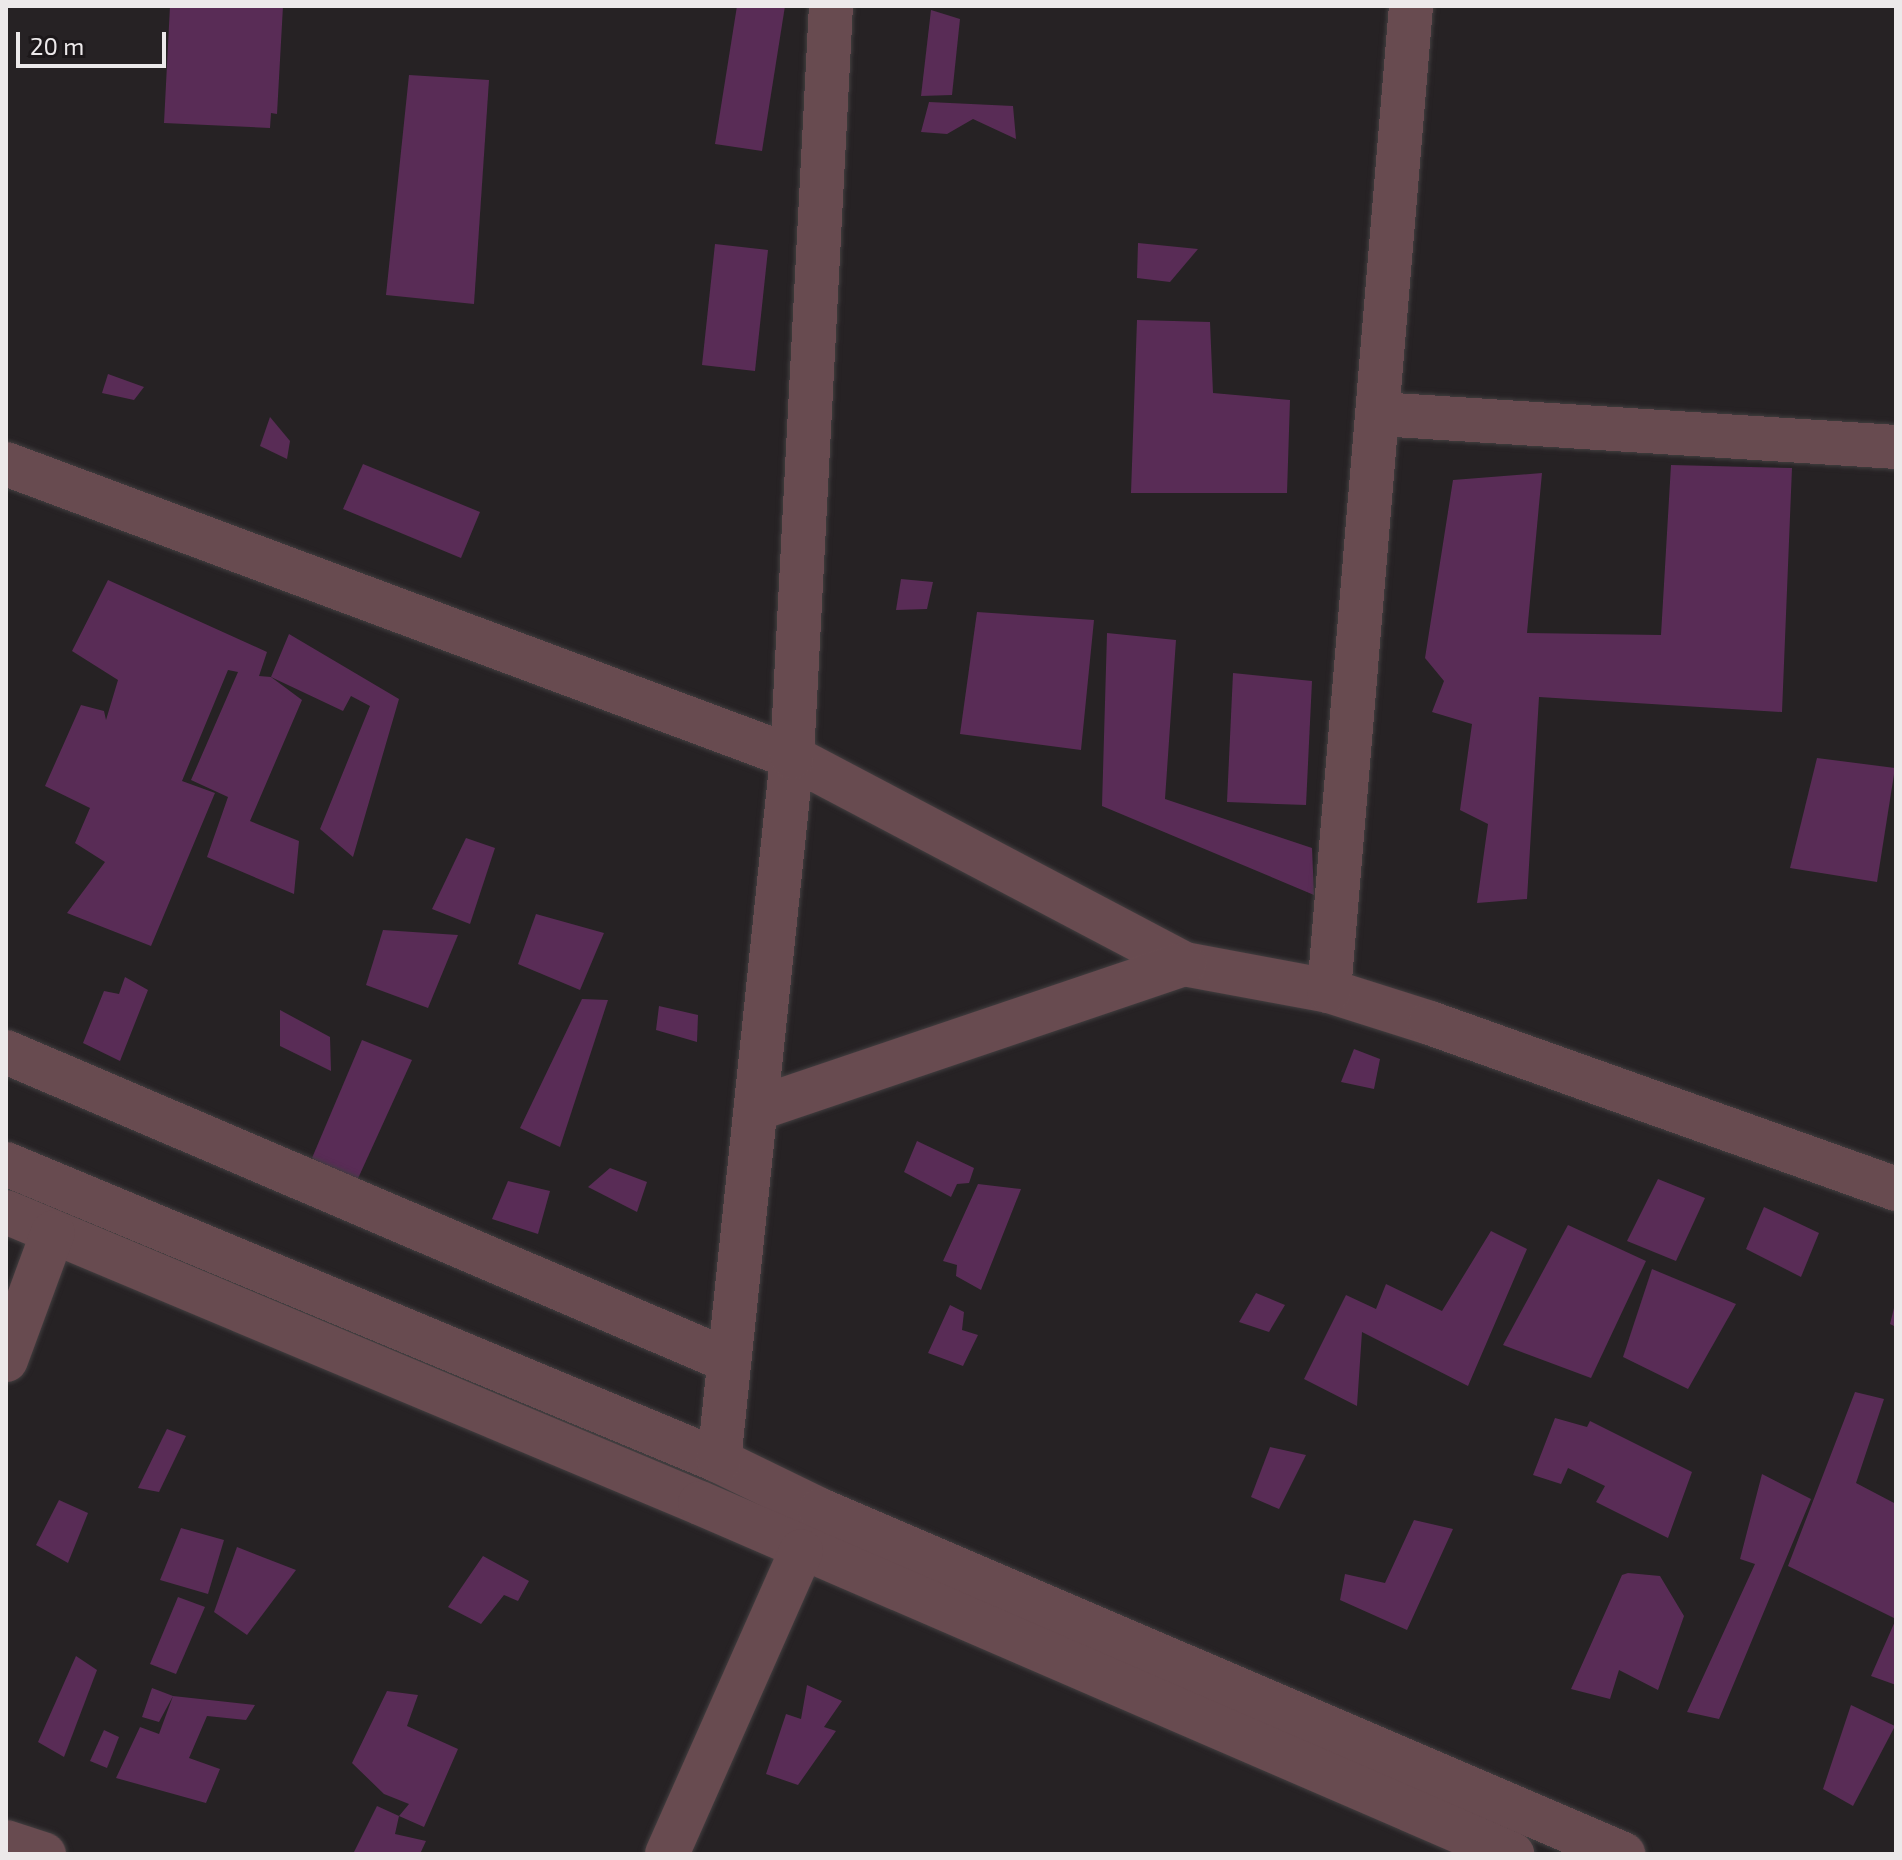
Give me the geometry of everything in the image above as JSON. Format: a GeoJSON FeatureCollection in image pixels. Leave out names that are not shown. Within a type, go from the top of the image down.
{"type":"FeatureCollection","features":[{"type":"Feature","properties":{"kind":"street"},"geometry":{"type":"LineString","coordinates":[[719,1461],[792,757],[831,6]]}},
{"type":"Feature","properties":{"kind":"street"},"geometry":{"type":"LineString","coordinates":[[1329,991],[1411,6]]}},
{"type":"Feature","properties":{"kind":"street"},"geometry":{"type":"LineString","coordinates":[[1379,414],[1896,447]]}},
{"type":"Feature","properties":{"kind":"street"},"geometry":{"type":"LineString","coordinates":[[6,464],[792,757],[1184,964],[1329,991],[1896,1189]]}},
{"type":"Feature","properties":{"kind":"street"},"geometry":{"type":"LineString","coordinates":[[756,1109],[1184,964]]}},
{"type":"Feature","properties":{"kind":"street"},"geometry":{"type":"LineString","coordinates":[[6,1052],[729,1361]]}},
{"type":"Feature","properties":{"kind":"street"},"geometry":{"type":"LineString","coordinates":[[6,1164],[719,1461],[820,1510],[1623,1854]]}},
{"type":"Feature","properties":{"kind":"street"},"geometry":{"type":"LineString","coordinates":[[6,1212],[700,1503],[801,1551],[1512,1854]]}},
{"type":"Feature","properties":{"kind":"street"},"geometry":{"type":"LineString","coordinates":[[6,1360],[53,1232]]}},
{"type":"Feature","properties":{"kind":"street"},"geometry":{"type":"LineString","coordinates":[[667,1854],[801,1551]]}},
{"type":"Feature","properties":{"kind":"street"},"geometry":{"type":"LineString","coordinates":[[6,1842],[44,1854]]}},
{"type":"Feature","properties":{"kind":"building"},"geometry":{"type":"Polygon","coordinates":[[[170,6],[283,6],[277,114],[271,113],[270,128],[164,123],[170,6]]]}},
{"type":"Feature","properties":{"kind":"building"},"geometry":{"type":"Polygon","coordinates":[[[737,6],[785,6],[762,151],[715,144],[737,6]]]}},
{"type":"Feature","properties":{"kind":"building"},"geometry":{"type":"Polygon","coordinates":[[[931,10],[960,19],[952,95],[921,96],[931,10]]]}},
{"type":"Feature","properties":{"kind":"building"},"geometry":{"type":"Polygon","coordinates":[[[409,75],[489,80],[474,304],[386,295],[409,75]]]}},
{"type":"Feature","properties":{"kind":"building"},"geometry":{"type":"Polygon","coordinates":[[[929,102],[1013,106],[1016,139],[973,119],[947,134],[921,132],[929,102]]]}},
{"type":"Feature","properties":{"kind":"building"},"geometry":{"type":"Polygon","coordinates":[[[1138,243],[1198,249],[1170,282],[1137,278],[1138,243]]]}},
{"type":"Feature","properties":{"kind":"building"},"geometry":{"type":"Polygon","coordinates":[[[715,244],[768,250],[755,371],[702,365],[715,244]]]}},
{"type":"Feature","properties":{"kind":"building"},"geometry":{"type":"Polygon","coordinates":[[[1137,320],[1210,322],[1213,393],[1290,400],[1287,493],[1131,493],[1137,320]]]}},
{"type":"Feature","properties":{"kind":"building"},"geometry":{"type":"Polygon","coordinates":[[[108,374],[144,387],[134,400],[102,393],[108,374]]]}},
{"type":"Feature","properties":{"kind":"building"},"geometry":{"type":"Polygon","coordinates":[[[270,417],[290,441],[287,459],[260,446],[270,417]]]}},
{"type":"Feature","properties":{"kind":"building"},"geometry":{"type":"Polygon","coordinates":[[[363,464],[480,512],[461,558],[343,509],[363,464]]]}},
{"type":"Feature","properties":{"kind":"building"},"geometry":{"type":"Polygon","coordinates":[[[1671,465],[1792,468],[1782,712],[1539,697],[1527,899],[1477,903],[1488,824],[1460,810],[1472,724],[1432,712],[1444,681],[1425,658],[1453,480],[1542,473],[1527,633],[1661,635],[1671,465]]]}},
{"type":"Feature","properties":{"kind":"building"},"geometry":{"type":"Polygon","coordinates":[[[901,579],[933,582],[927,609],[896,610],[901,579]]]}},
{"type":"Feature","properties":{"kind":"building"},"geometry":{"type":"Polygon","coordinates":[[[108,580],[267,652],[259,676],[271,677],[302,700],[250,821],[299,841],[294,894],[207,857],[228,797],[191,780],[238,672],[228,670],[182,781],[215,793],[151,946],[67,913],[105,862],[75,843],[90,808],[45,786],[81,705],[104,711],[106,720],[118,680],[72,651],[108,580]]]}},
{"type":"Feature","properties":{"kind":"building"},"geometry":{"type":"Polygon","coordinates":[[[977,612],[1094,620],[1081,750],[960,734],[977,612]]]}},
{"type":"Feature","properties":{"kind":"building"},"geometry":{"type":"Polygon","coordinates":[[[1107,633],[1176,640],[1165,799],[1312,848],[1314,895],[1102,806],[1107,633]]]}},
{"type":"Feature","properties":{"kind":"building"},"geometry":{"type":"Polygon","coordinates":[[[289,634],[399,699],[353,857],[320,829],[370,706],[351,696],[343,711],[271,677],[289,634]]]}},
{"type":"Feature","properties":{"kind":"building"},"geometry":{"type":"Polygon","coordinates":[[[1233,673],[1312,681],[1306,805],[1227,802],[1233,673]]]}},
{"type":"Feature","properties":{"kind":"building"},"geometry":{"type":"Polygon","coordinates":[[[1817,758],[1895,768],[1877,882],[1790,868],[1817,758]]]}},
{"type":"Feature","properties":{"kind":"building"},"geometry":{"type":"Polygon","coordinates":[[[466,838],[495,848],[470,924],[432,909],[466,838]]]}},
{"type":"Feature","properties":{"kind":"building"},"geometry":{"type":"Polygon","coordinates":[[[536,914],[604,933],[580,990],[518,964],[536,914]]]}},
{"type":"Feature","properties":{"kind":"building"},"geometry":{"type":"Polygon","coordinates":[[[383,930],[458,935],[428,1008],[366,985],[383,930]]]}},
{"type":"Feature","properties":{"kind":"building"},"geometry":{"type":"Polygon","coordinates":[[[125,977],[148,990],[120,1061],[83,1043],[104,991],[119,994],[125,977]]]}},
{"type":"Feature","properties":{"kind":"building"},"geometry":{"type":"Polygon","coordinates":[[[582,999],[608,1000],[560,1147],[520,1128],[582,999]]]}},
{"type":"Feature","properties":{"kind":"building"},"geometry":{"type":"Polygon","coordinates":[[[659,1006],[698,1015],[697,1042],[656,1030],[659,1006]]]}},
{"type":"Feature","properties":{"kind":"building"},"geometry":{"type":"Polygon","coordinates":[[[280,1010],[330,1037],[331,1071],[280,1046],[280,1010]]]}},
{"type":"Feature","properties":{"kind":"building"},"geometry":{"type":"Polygon","coordinates":[[[362,1040],[412,1060],[355,1185],[312,1158],[362,1040]]]}},
{"type":"Feature","properties":{"kind":"building"},"geometry":{"type":"Polygon","coordinates":[[[1354,1049],[1380,1059],[1374,1089],[1341,1082],[1354,1049]]]}},
{"type":"Feature","properties":{"kind":"building"},"geometry":{"type":"Polygon","coordinates":[[[917,1141],[974,1168],[969,1183],[957,1184],[951,1197],[904,1172],[917,1141]]]}},
{"type":"Feature","properties":{"kind":"building"},"geometry":{"type":"Polygon","coordinates":[[[610,1168],[647,1182],[637,1212],[588,1187],[610,1168]]]}},
{"type":"Feature","properties":{"kind":"building"},"geometry":{"type":"Polygon","coordinates":[[[1658,1179],[1705,1198],[1676,1261],[1627,1241],[1658,1179]]]}},
{"type":"Feature","properties":{"kind":"building"},"geometry":{"type":"Polygon","coordinates":[[[508,1181],[550,1191],[538,1234],[492,1219],[508,1181]]]}},
{"type":"Feature","properties":{"kind":"building"},"geometry":{"type":"Polygon","coordinates":[[[978,1184],[1021,1189],[981,1290],[956,1276],[957,1265],[943,1261],[978,1184]]]}},
{"type":"Feature","properties":{"kind":"building"},"geometry":{"type":"Polygon","coordinates":[[[1764,1207],[1819,1233],[1801,1277],[1746,1249],[1764,1207]]]}},
{"type":"Feature","properties":{"kind":"building"},"geometry":{"type":"Polygon","coordinates":[[[1568,1225],[1646,1261],[1591,1378],[1503,1345],[1568,1225]]]}},
{"type":"Feature","properties":{"kind":"building"},"geometry":{"type":"Polygon","coordinates":[[[1491,1231],[1527,1249],[1468,1386],[1362,1332],[1357,1406],[1304,1379],[1346,1295],[1376,1309],[1386,1284],[1442,1311],[1491,1231]]]}},
{"type":"Feature","properties":{"kind":"building"},"geometry":{"type":"Polygon","coordinates":[[[1652,1269],[1736,1304],[1688,1389],[1623,1357],[1652,1269]]]}},
{"type":"Feature","properties":{"kind":"building"},"geometry":{"type":"Polygon","coordinates":[[[1256,1293],[1285,1305],[1269,1332],[1239,1322],[1256,1293]]]}},
{"type":"Feature","properties":{"kind":"building"},"geometry":{"type":"Polygon","coordinates":[[[1896,1304],[1896,1327],[1890,1324],[1896,1304]]]}},
{"type":"Feature","properties":{"kind":"building"},"geometry":{"type":"Polygon","coordinates":[[[950,1305],[964,1312],[962,1330],[978,1335],[963,1366],[928,1353],[950,1305]]]}},
{"type":"Feature","properties":{"kind":"building"},"geometry":{"type":"Polygon","coordinates":[[[1855,1392],[1884,1399],[1856,1483],[1896,1504],[1896,1619],[1788,1566],[1855,1392]]]}},
{"type":"Feature","properties":{"kind":"building"},"geometry":{"type":"Polygon","coordinates":[[[1555,1418],[1587,1427],[1590,1421],[1692,1472],[1668,1538],[1596,1502],[1605,1486],[1568,1468],[1561,1484],[1533,1475],[1555,1418]]]}},
{"type":"Feature","properties":{"kind":"building"},"geometry":{"type":"Polygon","coordinates":[[[167,1429],[186,1436],[159,1492],[138,1488],[167,1429]]]}},
{"type":"Feature","properties":{"kind":"building"},"geometry":{"type":"Polygon","coordinates":[[[1270,1447],[1306,1455],[1279,1509],[1251,1497],[1270,1447]]]}},
{"type":"Feature","properties":{"kind":"building"},"geometry":{"type":"Polygon","coordinates":[[[1762,1474],[1811,1499],[1719,1719],[1687,1712],[1755,1564],[1740,1559],[1762,1474]]]}},
{"type":"Feature","properties":{"kind":"building"},"geometry":{"type":"Polygon","coordinates":[[[59,1500],[88,1513],[68,1563],[36,1545],[59,1500]]]}},
{"type":"Feature","properties":{"kind":"building"},"geometry":{"type":"Polygon","coordinates":[[[1414,1520],[1453,1529],[1407,1630],[1340,1600],[1345,1574],[1385,1583],[1414,1520]]]}},
{"type":"Feature","properties":{"kind":"building"},"geometry":{"type":"Polygon","coordinates":[[[181,1528],[224,1540],[208,1594],[160,1580],[181,1528]]]}},
{"type":"Feature","properties":{"kind":"building"},"geometry":{"type":"Polygon","coordinates":[[[237,1547],[296,1570],[247,1635],[214,1612],[237,1547]]]}},
{"type":"Feature","properties":{"kind":"building"},"geometry":{"type":"Polygon","coordinates":[[[483,1556],[529,1581],[518,1601],[504,1595],[481,1624],[448,1607],[483,1556]]]}},
{"type":"Feature","properties":{"kind":"building"},"geometry":{"type":"Polygon","coordinates":[[[1622,1575],[1660,1576],[1684,1616],[1658,1690],[1619,1670],[1610,1699],[1571,1689],[1622,1575]]]}},
{"type":"Feature","properties":{"kind":"building"},"geometry":{"type":"Polygon","coordinates":[[[178,1597],[205,1607],[176,1674],[150,1664],[178,1597]]]}},
{"type":"Feature","properties":{"kind":"building"},"geometry":{"type":"Polygon","coordinates":[[[1896,1619],[1896,1685],[1871,1676],[1896,1619]]]}},
{"type":"Feature","properties":{"kind":"building"},"geometry":{"type":"Polygon","coordinates":[[[76,1656],[97,1670],[64,1757],[38,1742],[76,1656]]]}},
{"type":"Feature","properties":{"kind":"building"},"geometry":{"type":"Polygon","coordinates":[[[807,1685],[842,1701],[824,1727],[836,1731],[798,1785],[766,1774],[786,1714],[801,1719],[807,1685]]]}},
{"type":"Feature","properties":{"kind":"building"},"geometry":{"type":"Polygon","coordinates":[[[152,1688],[173,1696],[159,1722],[142,1717],[152,1688]]]}},
{"type":"Feature","properties":{"kind":"building"},"geometry":{"type":"Polygon","coordinates":[[[387,1691],[418,1695],[407,1726],[458,1749],[424,1827],[399,1816],[409,1804],[384,1794],[352,1763],[387,1691]]]}},
{"type":"Feature","properties":{"kind":"building"},"geometry":{"type":"Polygon","coordinates":[[[173,1696],[255,1705],[246,1720],[207,1716],[189,1758],[220,1769],[206,1803],[116,1778],[140,1727],[159,1734],[173,1696]]]}},
{"type":"Feature","properties":{"kind":"building"},"geometry":{"type":"Polygon","coordinates":[[[1851,1705],[1895,1726],[1853,1806],[1823,1789],[1851,1705]]]}},
{"type":"Feature","properties":{"kind":"building"},"geometry":{"type":"Polygon","coordinates":[[[104,1730],[119,1737],[107,1768],[90,1761],[104,1730]]]}},
{"type":"Feature","properties":{"kind":"building"},"geometry":{"type":"Polygon","coordinates":[[[377,1806],[399,1816],[395,1834],[426,1841],[420,1854],[353,1854],[377,1806]]]}}]}
